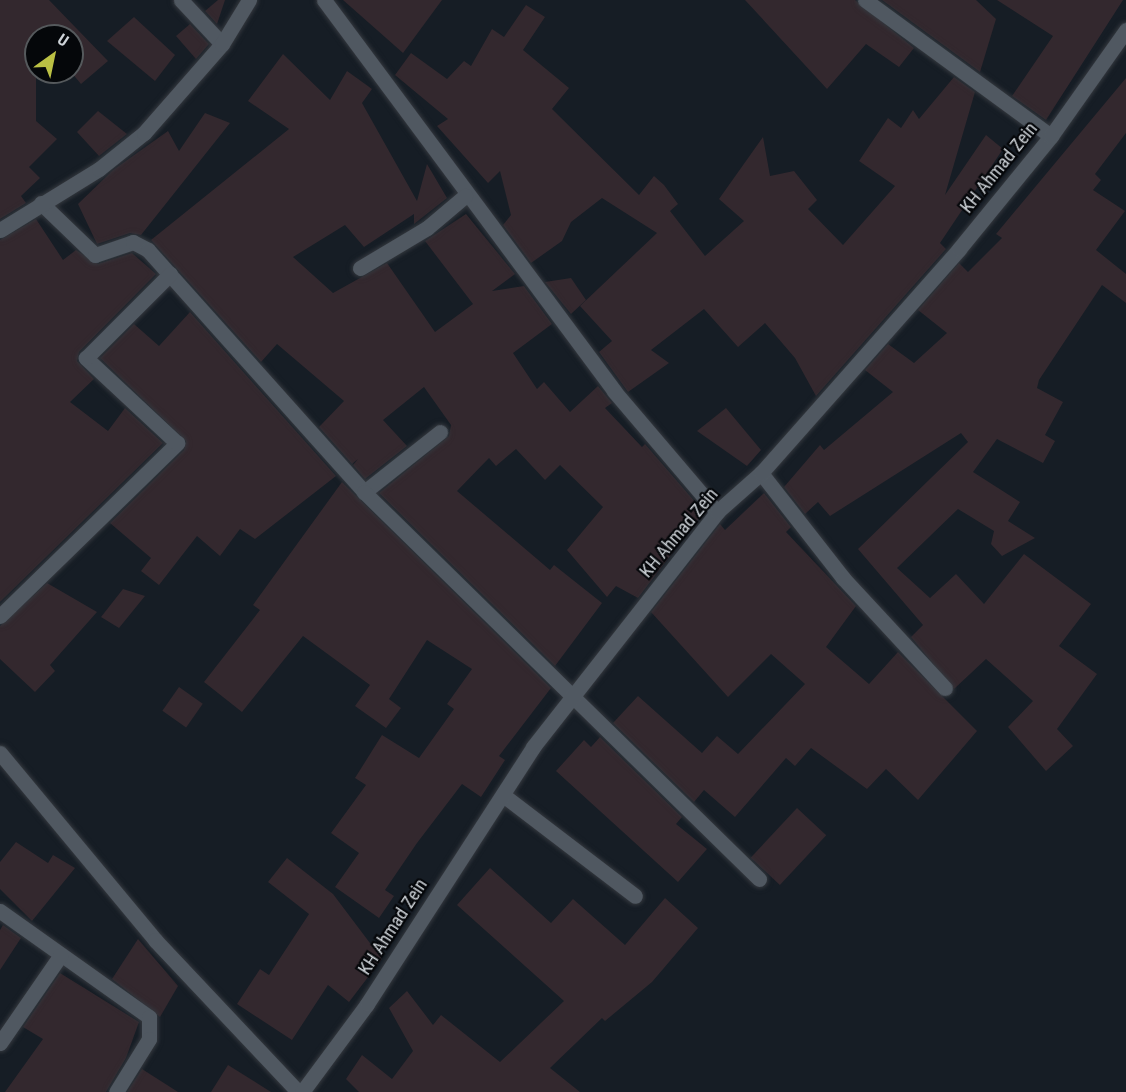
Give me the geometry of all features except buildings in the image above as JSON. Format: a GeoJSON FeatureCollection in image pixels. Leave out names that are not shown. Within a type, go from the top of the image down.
{"type":"FeatureCollection","features":[{"type":"Feature","properties":{"kind":"street"},"geometry":{"type":"LineString","coordinates":[[181,0],[222,45]]}},
{"type":"Feature","properties":{"kind":"street"},"geometry":{"type":"LineString","coordinates":[[0,230],[99,169],[144,133],[222,45],[249,0]]}},
{"type":"Feature","properties":{"kind":"street"},"geometry":{"type":"LineString","coordinates":[[324,0],[465,196],[614,391],[717,512]]}},
{"type":"Feature","properties":{"kind":"street"},"geometry":{"type":"LineString","coordinates":[[866,0],[1051,136]]}},
{"type":"Feature","properties":{"kind":"street","name":"KH Ahmad Zein"},"geometry":{"type":"LineString","coordinates":[[302,1092],[503,795],[571,699],[717,512],[761,473],[1051,136],[1126,30]]}},
{"type":"Feature","properties":{"kind":"street"},"geometry":{"type":"LineString","coordinates":[[360,268],[427,228],[465,196]]}},
{"type":"Feature","properties":{"kind":"street"},"geometry":{"type":"LineString","coordinates":[[41,203],[95,255],[141,243],[364,492],[571,699],[759,879]]}},
{"type":"Feature","properties":{"kind":"street"},"geometry":{"type":"LineString","coordinates":[[0,616],[177,443],[86,358],[170,274]]}},
{"type":"Feature","properties":{"kind":"street"},"geometry":{"type":"LineString","coordinates":[[364,492],[440,432]]}},
{"type":"Feature","properties":{"kind":"street"},"geometry":{"type":"LineString","coordinates":[[761,473],[843,578],[945,688]]}},
{"type":"Feature","properties":{"kind":"street"},"geometry":{"type":"LineString","coordinates":[[0,753],[155,940],[298,1092]]}},
{"type":"Feature","properties":{"kind":"street"},"geometry":{"type":"LineString","coordinates":[[503,795],[635,896]]}},
{"type":"Feature","properties":{"kind":"street"},"geometry":{"type":"LineString","coordinates":[[0,911],[60,956],[149,1017],[149,1039],[116,1092]]}},
{"type":"Feature","properties":{"kind":"street"},"geometry":{"type":"LineString","coordinates":[[0,1043],[60,956]]}}]}
